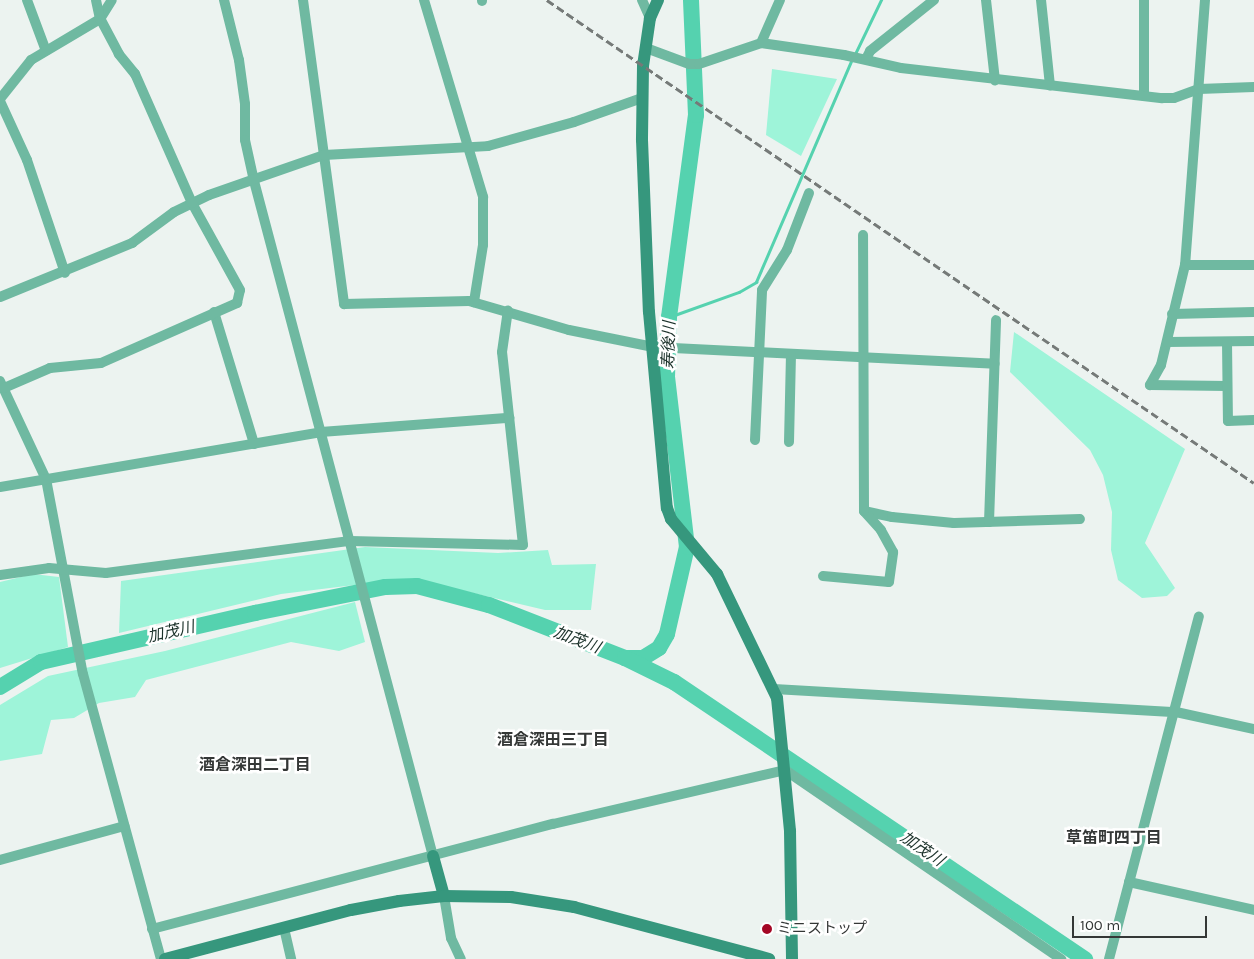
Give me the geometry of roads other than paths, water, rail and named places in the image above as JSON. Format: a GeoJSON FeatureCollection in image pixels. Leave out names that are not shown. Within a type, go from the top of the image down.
{"type":"FeatureCollection","features":[{"type":"Feature","properties":{"kind":"street"},"geometry":{"type":"LineString","coordinates":[[27,0],[46,51]]}},
{"type":"Feature","properties":{"kind":"street"},"geometry":{"type":"LineString","coordinates":[[96,0],[100,19],[135,74],[192,203],[240,290],[237,303],[101,363],[50,368],[2,385],[46,479],[83,674],[152,929],[168,958],[399,900],[444,896],[511,897],[565,905],[769,959]]}},
{"type":"Feature","properties":{"kind":"street"},"geometry":{"type":"LineString","coordinates":[[65,273],[27,160],[0,100],[31,60],[100,19],[112,0]]}},
{"type":"Feature","properties":{"kind":"street"},"geometry":{"type":"LineString","coordinates":[[224,0],[239,60],[245,104],[245,140],[254,181],[444,896],[451,938],[461,959]]}},
{"type":"Feature","properties":{"kind":"street"},"geometry":{"type":"LineString","coordinates":[[303,0],[344,304],[474,302],[508,310],[570,330],[656,347],[994,364]]}},
{"type":"Feature","properties":{"kind":"street"},"geometry":{"type":"LineString","coordinates":[[424,0],[482,197],[483,245],[474,302]]}},
{"type":"Feature","properties":{"kind":"street"},"geometry":{"type":"LineString","coordinates":[[642,0],[650,18]]}},
{"type":"Feature","properties":{"kind":"street"},"geometry":{"type":"LineString","coordinates":[[658,0],[650,18],[642,98],[644,223],[656,347],[667,508],[678,527],[717,574],[774,689],[779,717],[790,831],[792,959]]}},
{"type":"Feature","properties":{"kind":"street"},"geometry":{"type":"LineString","coordinates":[[761,43],[780,0]]}},
{"type":"Feature","properties":{"kind":"street"},"geometry":{"type":"LineString","coordinates":[[864,59],[870,51],[934,0]]}},
{"type":"Feature","properties":{"kind":"street"},"geometry":{"type":"LineString","coordinates":[[986,0],[995,80]]}},
{"type":"Feature","properties":{"kind":"street"},"geometry":{"type":"LineString","coordinates":[[1041,0],[1050,86]]}},
{"type":"Feature","properties":{"kind":"street"},"geometry":{"type":"LineString","coordinates":[[1144,0],[1144,96]]}},
{"type":"Feature","properties":{"kind":"street"},"geometry":{"type":"LineString","coordinates":[[1205,0],[1185,265],[1161,365],[1150,386],[1227,386]]}},
{"type":"Feature","properties":{"kind":"street"},"geometry":{"type":"LineString","coordinates":[[646,48],[694,64],[761,43],[849,56],[901,68],[1078,90],[1103,89],[1144,96],[1174,98],[1199,89],[1254,87]]}},
{"type":"Feature","properties":{"kind":"street"},"geometry":{"type":"LineString","coordinates":[[0,298],[65,273],[132,243],[192,203],[324,156],[469,149],[556,128],[642,98]]}},
{"type":"Feature","properties":{"kind":"street"},"geometry":{"type":"LineString","coordinates":[[755,440],[762,290],[787,250],[809,193]]}},
{"type":"Feature","properties":{"kind":"street"},"geometry":{"type":"LineString","coordinates":[[823,576],[889,582],[893,552],[881,530],[864,511],[863,235]]}},
{"type":"Feature","properties":{"kind":"street"},"geometry":{"type":"LineString","coordinates":[[1185,265],[1254,265]]}},
{"type":"Feature","properties":{"kind":"street"},"geometry":{"type":"LineString","coordinates":[[0,575],[62,569],[106,573],[350,541],[523,545],[502,352],[508,310]]}},
{"type":"Feature","properties":{"kind":"street"},"geometry":{"type":"LineString","coordinates":[[214,312],[254,444]]}},
{"type":"Feature","properties":{"kind":"street"},"geometry":{"type":"LineString","coordinates":[[1172,314],[1254,312]]}},
{"type":"Feature","properties":{"kind":"street"},"geometry":{"type":"LineString","coordinates":[[989,522],[996,320]]}},
{"type":"Feature","properties":{"kind":"street"},"geometry":{"type":"LineString","coordinates":[[1167,342],[1254,341]]}},
{"type":"Feature","properties":{"kind":"street"},"geometry":{"type":"LineString","coordinates":[[1227,342],[1228,421],[1254,420]]}},
{"type":"Feature","properties":{"kind":"street"},"geometry":{"type":"LineString","coordinates":[[789,442],[791,354]]}},
{"type":"Feature","properties":{"kind":"street"},"geometry":{"type":"LineString","coordinates":[[0,487],[321,432],[509,418]]}},
{"type":"Feature","properties":{"kind":"street"},"geometry":{"type":"LineString","coordinates":[[864,511],[936,521],[989,522],[1080,519]]}},
{"type":"Feature","properties":{"kind":"street"},"geometry":{"type":"LineString","coordinates":[[1109,958],[1176,712],[1199,616]]}},
{"type":"Feature","properties":{"kind":"street"},"geometry":{"type":"LineString","coordinates":[[774,689],[1176,712],[1254,729]]}},
{"type":"Feature","properties":{"kind":"street"},"geometry":{"type":"LineString","coordinates":[[152,929],[784,766],[1061,959]]}},
{"type":"Feature","properties":{"kind":"street"},"geometry":{"type":"LineString","coordinates":[[0,860],[124,826]]}},
{"type":"Feature","properties":{"kind":"street"},"geometry":{"type":"LineString","coordinates":[[1129,882],[1254,910]]}},
{"type":"Feature","properties":{"kind":"street"},"geometry":{"type":"LineString","coordinates":[[284,928],[291,959]]}},
{"type":"Feature","properties":{"kind":"waterway","name":"寿後川"},"geometry":{"type":"LineString","coordinates":[[625,658],[643,658],[659,648],[667,634],[687,547],[667,377],[669,317],[696,115],[691,0]]}},
{"type":"Feature","properties":{"kind":"waterway"},"geometry":{"type":"LineString","coordinates":[[855,54],[881,0]]}},
{"type":"Feature","properties":{"kind":"waterway"},"geometry":{"type":"LineString","coordinates":[[669,317],[739,292],[756,282],[852,59]]}},
{"type":"Feature","properties":{"kind":"waterway","name":"加茂川"},"geometry":{"type":"LineString","coordinates":[[0,687],[41,662],[255,613],[385,587],[417,586],[489,605],[625,658],[674,682],[1085,959]]}},
{"type":"Feature","properties":{"kind":"railway"},"geometry":{"type":"LineString","coordinates":[[547,0],[1254,483]]}},
{"type":"Feature","properties":{"kind":"place","name":"ミニストップ"},"geometry":{"type":"Point","coordinates":[767,929]}},
{"type":"Feature","properties":{"kind":"district","name":"酒倉深田三丁目"},"geometry":{"type":"Point","coordinates":[553,740]}},
{"type":"Feature","properties":{"kind":"district","name":"酒倉深田二丁目"},"geometry":{"type":"Point","coordinates":[255,765]}},
{"type":"Feature","properties":{"kind":"district","name":"草笛町四丁目"},"geometry":{"type":"Point","coordinates":[1114,838]}}]}
